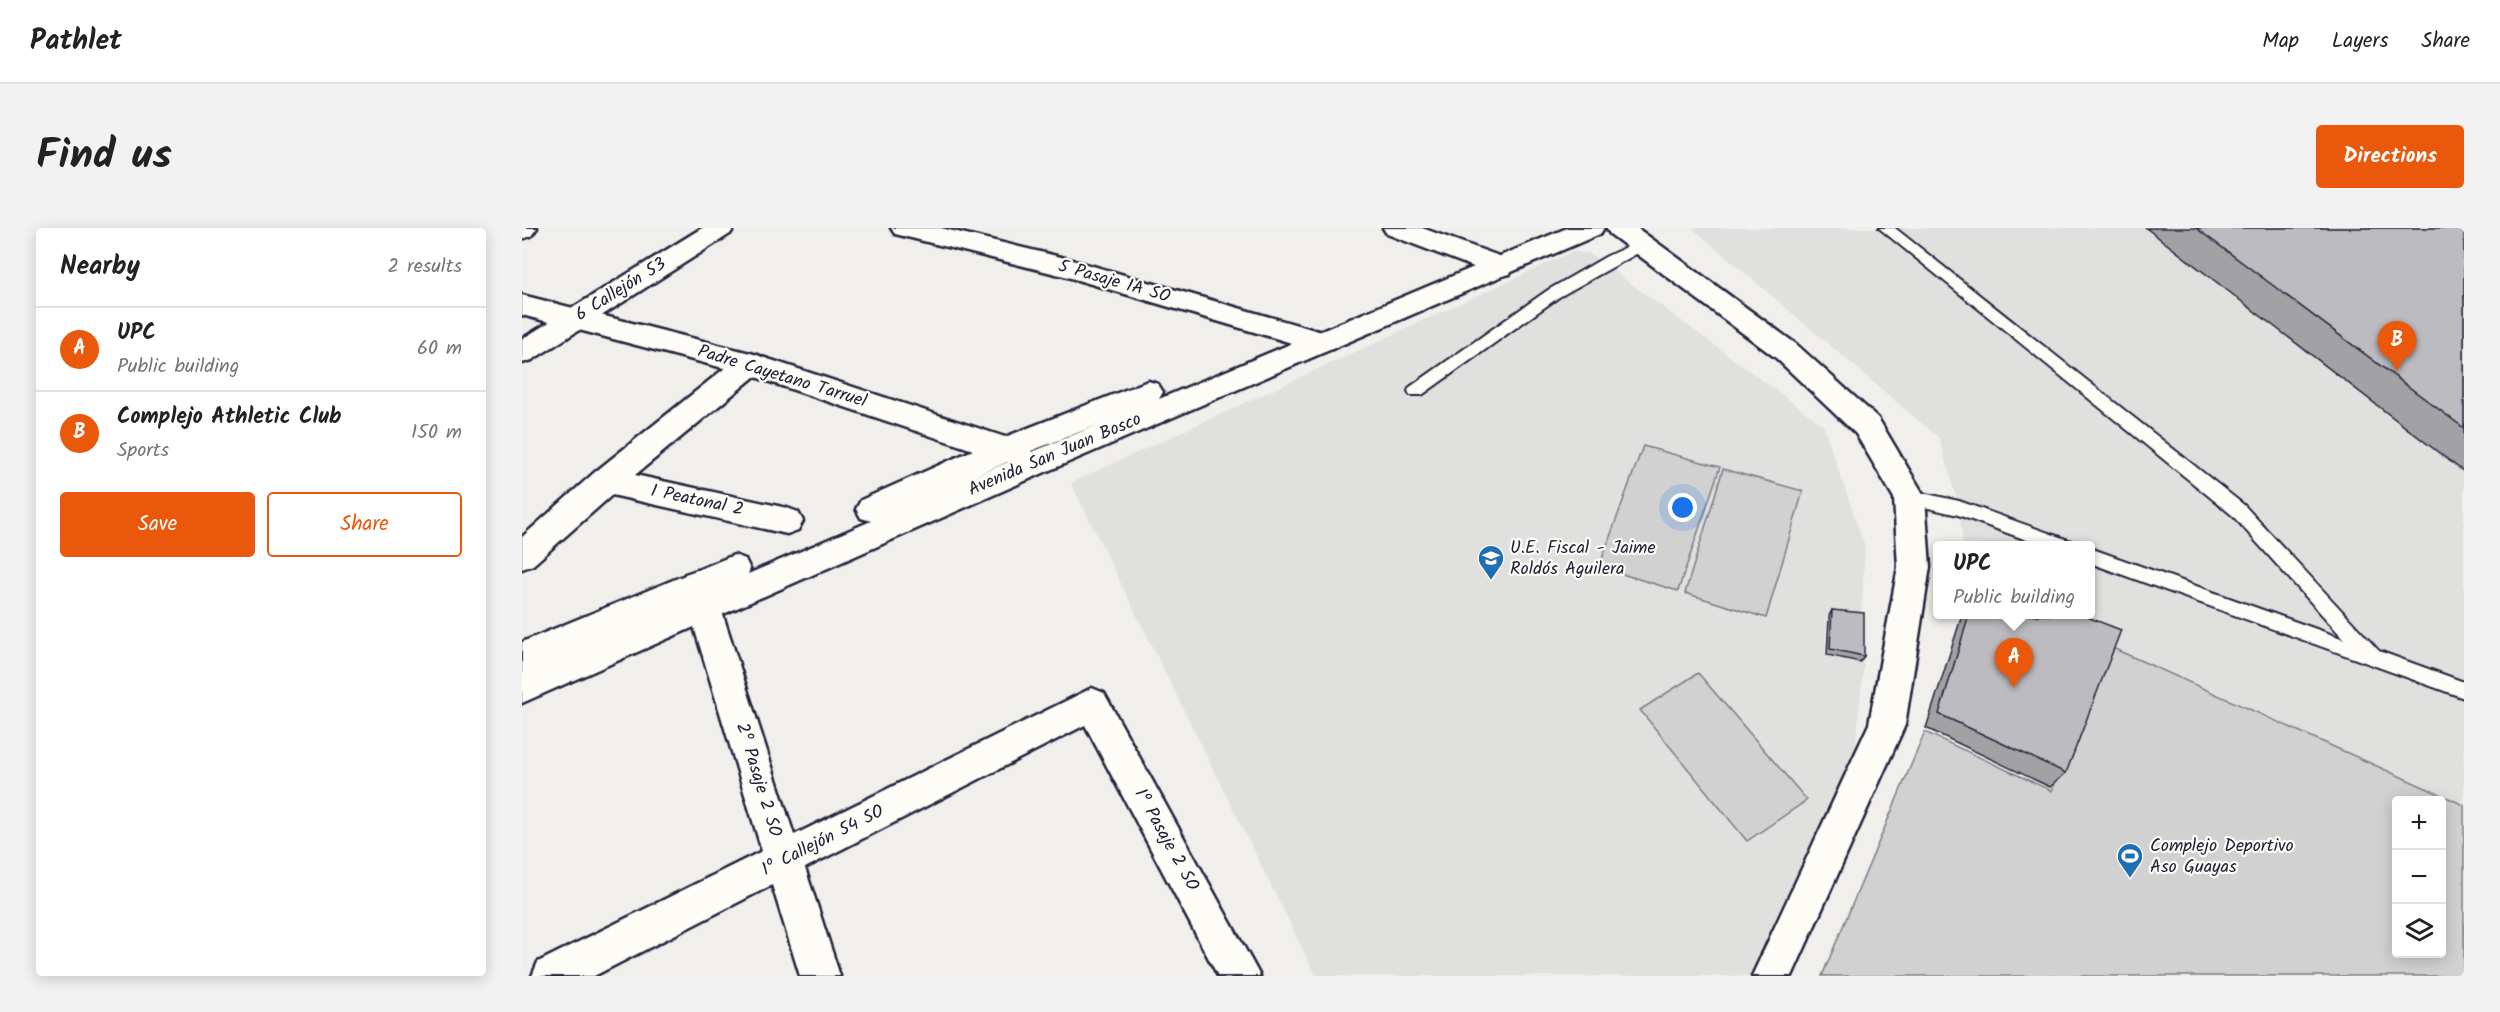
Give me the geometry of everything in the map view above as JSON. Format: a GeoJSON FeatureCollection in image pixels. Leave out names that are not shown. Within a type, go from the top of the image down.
{"type":"FeatureCollection","features":[{"type":"Feature","properties":{"kind":"street","name":"6 Callejón 53"},"geometry":{"type":"LineString","coordinates":[[522,353],[721,228]]}},
{"type":"Feature","properties":{"kind":"street","name":"5 Pasaje 1A SO"},"geometry":{"type":"LineString","coordinates":[[904,228],[1065,267],[1322,342]]}},
{"type":"Feature","properties":{"kind":"street"},"geometry":{"type":"LineString","coordinates":[[1396,228],[1472,254],[1501,267]]}},
{"type":"Feature","properties":{"kind":"street","name":"Avenida San Juan Bosco"},"geometry":{"type":"LineString","coordinates":[[522,687],[823,532],[1006,449],[1292,333],[1536,228]]}},
{"type":"Feature","properties":{"kind":"street","name":"Avenida San Juan Bosco"},"geometry":{"type":"LineString","coordinates":[[522,658],[700,595],[1039,462],[1591,228]]}},
{"type":"Feature","properties":{"kind":"street"},"geometry":{"type":"LineString","coordinates":[[1630,236],[1786,351],[1867,426],[1909,497],[1914,567],[1887,725],[1772,976]]}},
{"type":"Feature","properties":{"kind":"street","name":"Padre Cayetano Tarruel"},"geometry":{"type":"LineString","coordinates":[[522,305],[750,364],[1039,462]]}},
{"type":"Feature","properties":{"kind":"street"},"geometry":{"type":"LineString","coordinates":[[522,556],[606,481],[750,364]]}},
{"type":"Feature","properties":{"kind":"street","name":"1 Peatonal 2"},"geometry":{"type":"LineString","coordinates":[[606,481],[787,521]]}},
{"type":"Feature","properties":{"kind":"street","name":"2º Pasaje 2 SO"},"geometry":{"type":"LineString","coordinates":[[700,595],[820,976]]}},
{"type":"Feature","properties":{"kind":"street","name":"1º Callejón 54 SO"},"geometry":{"type":"LineString","coordinates":[[552,976],[1092,704]]}},
{"type":"Feature","properties":{"kind":"street","name":"1º Pasaje 2 SO"},"geometry":{"type":"LineString","coordinates":[[1092,704],[1240,976]]}},
{"type":"Feature","properties":{"kind":"lane"},"geometry":{"type":"LineString","coordinates":[[1886,228],[2238,510],[2372,656]]}},
{"type":"Feature","properties":{"kind":"lane"},"geometry":{"type":"LineString","coordinates":[[1416,391],[1524,314],[1608,260],[1630,236]]}},
{"type":"Feature","properties":{"kind":"lane"},"geometry":{"type":"LineString","coordinates":[[1909,497],[1959,508],[2051,541]]}},
{"type":"Feature","properties":{"kind":"lane"},"geometry":{"type":"LineString","coordinates":[[2095,556],[2464,690]]}},
{"type":"Feature","properties":{"kind":"shaded area"},"geometry":{"type":"Polygon","coordinates":[[[1692,228],[2145,228],[2464,472],[2464,805],[2041,619],[2095,619],[2095,541],[1963,541],[1959,508],[1939,438],[1692,228]]]}},
{"type":"Feature","properties":{"kind":"shaded area","name":"U.E. Fiscal - Jaime Roldós Aguilera"},"geometry":{"type":"Polygon","coordinates":[[[1572,252],[1589,253],[1823,425],[1865,547],[1861,619],[1827,615],[1825,656],[1864,663],[1855,751],[1749,976],[1316,976],[1071,483],[1572,252]]]}},
{"type":"Feature","properties":{"kind":"shaded area"},"geometry":{"type":"Polygon","coordinates":[[[1643,446],[1720,467],[1678,591],[1599,567],[1643,446]]]}},
{"type":"Feature","properties":{"kind":"shaded area"},"geometry":{"type":"Polygon","coordinates":[[[1723,469],[1803,491],[1766,618],[1685,593],[1723,469]]]}},
{"type":"Feature","properties":{"kind":"shaded area","name":"Complejo Deportivo Aso Guayas"},"geometry":{"type":"Polygon","coordinates":[[[2108,646],[2444,796],[2392,796],[2392,958],[2446,958],[2446,797],[2464,805],[2464,976],[1822,976],[1925,732],[2052,791],[2108,646]]]}},
{"type":"Feature","properties":{"kind":"shaded area"},"geometry":{"type":"Polygon","coordinates":[[[1698,673],[1807,800],[1747,841],[1640,710],[1698,673]]]}},
{"type":"Feature","properties":{"kind":"building"},"geometry":{"type":"Polygon","coordinates":[[[2196,228],[2464,228],[2464,428],[2196,228]]]}},
{"type":"Feature","properties":{"kind":"building"},"geometry":{"type":"Polygon","coordinates":[[[1832,610],[1864,613],[1864,656],[1830,649],[1832,610]]]}},
{"type":"Feature","properties":{"kind":"building"},"geometry":{"type":"Polygon","coordinates":[[[1968,619],[2092,619],[2121,630],[2066,773],[1939,714],[1968,619]]]}},
{"type":"Feature","properties":{"kind":"place","name":"Complejo Athletic Club"},"geometry":{"type":"Point","coordinates":[2397,371]}},
{"type":"Feature","properties":{"kind":"place","name":"U.E. Fiscal - Jaime Roldós Aguilera"},"geometry":{"type":"Point","coordinates":[1491,581]}},
{"type":"Feature","properties":{"kind":"place","name":"UPC"},"geometry":{"type":"Point","coordinates":[2014,688]}},
{"type":"Feature","properties":{"kind":"place","name":"Complejo Deportivo Aso Guayas"},"geometry":{"type":"Point","coordinates":[2130,879]}}]}
